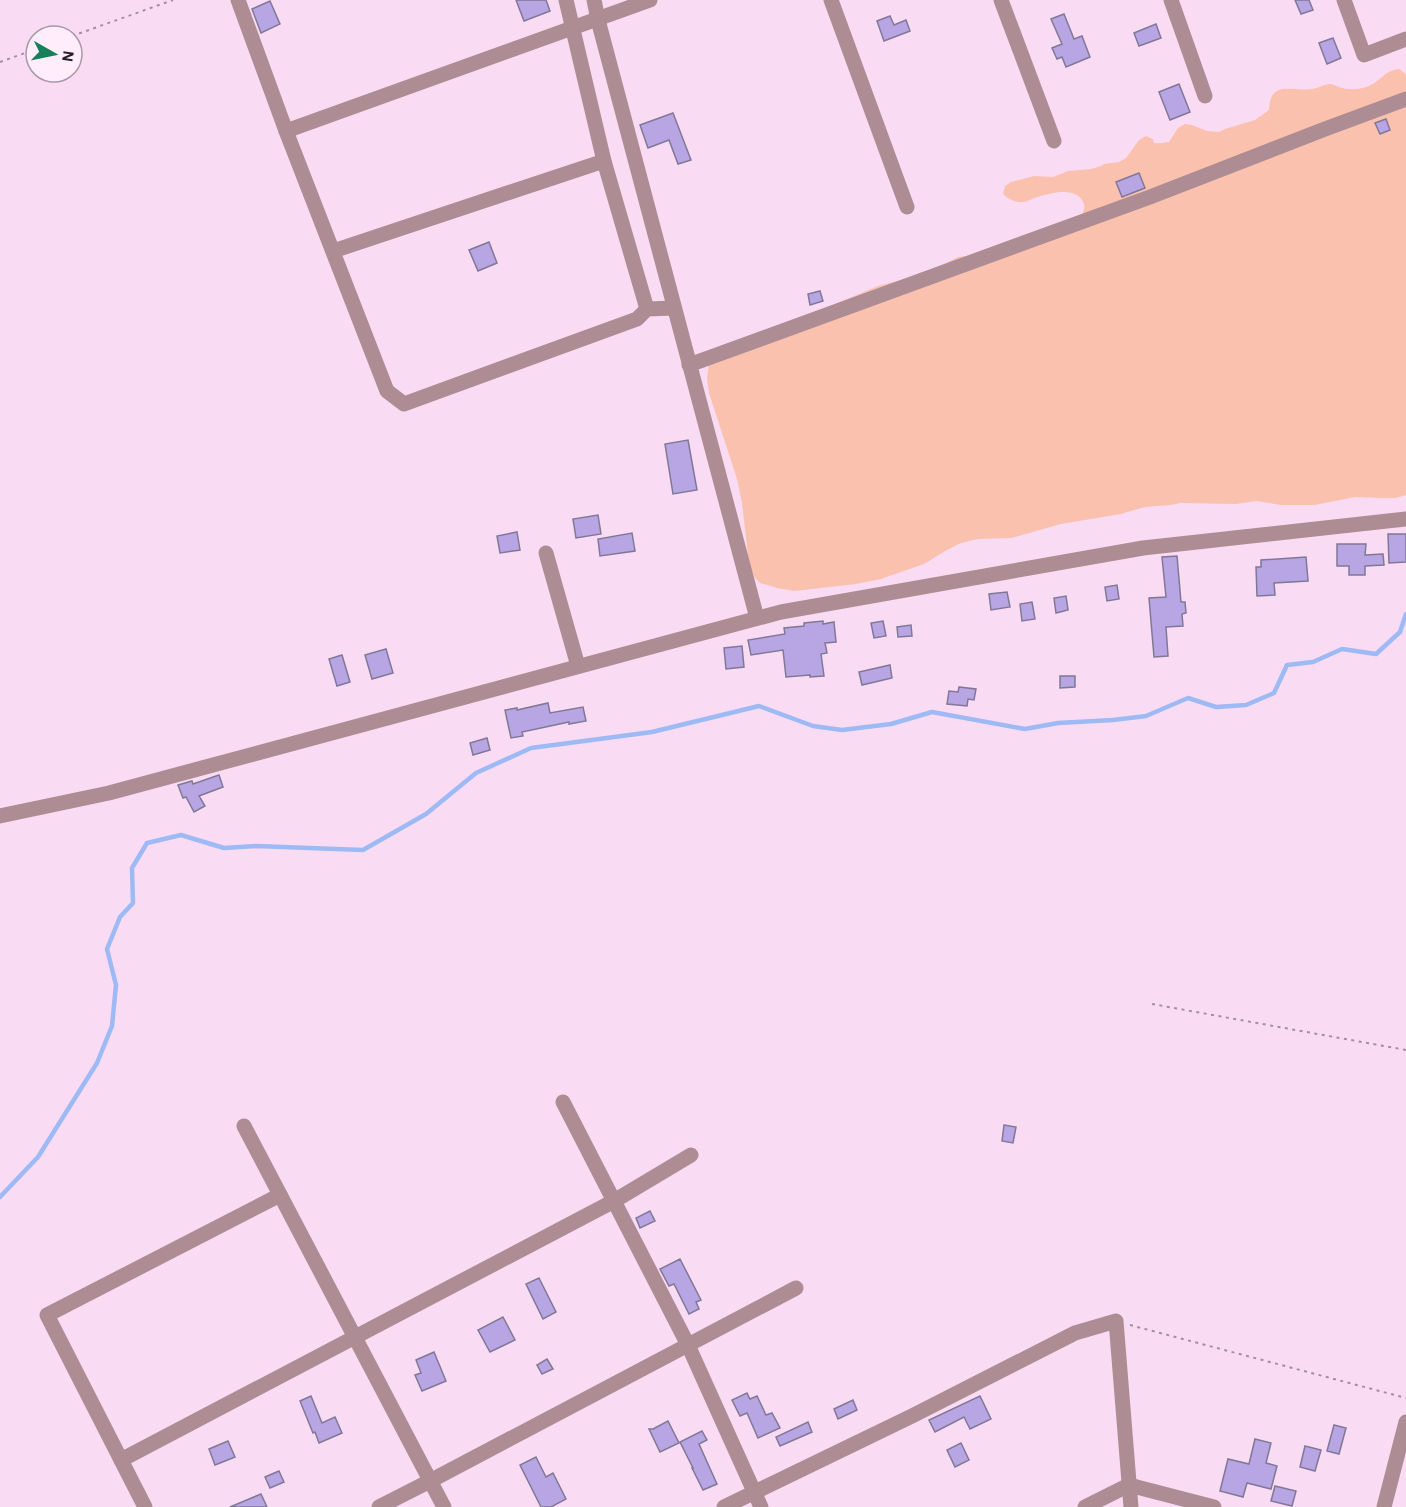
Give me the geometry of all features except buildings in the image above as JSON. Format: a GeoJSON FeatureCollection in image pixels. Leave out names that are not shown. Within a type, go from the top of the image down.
{"type":"FeatureCollection","features":[{"type":"Feature","properties":{"kind":"street"},"geometry":{"type":"LineString","coordinates":[[238,0],[387,391],[404,404],[637,319],[647,309],[674,308]]}},
{"type":"Feature","properties":{"kind":"street"},"geometry":{"type":"LineString","coordinates":[[566,0],[604,161],[647,309]]}},
{"type":"Feature","properties":{"kind":"street"},"geometry":{"type":"LineString","coordinates":[[594,0],[757,618]]}},
{"type":"Feature","properties":{"kind":"street"},"geometry":{"type":"LineString","coordinates":[[286,131],[650,0]]}},
{"type":"Feature","properties":{"kind":"street"},"geometry":{"type":"LineString","coordinates":[[831,0],[907,207]]}},
{"type":"Feature","properties":{"kind":"street"},"geometry":{"type":"LineString","coordinates":[[1001,0],[1054,141]]}},
{"type":"Feature","properties":{"kind":"street"},"geometry":{"type":"LineString","coordinates":[[1171,0],[1205,96]]}},
{"type":"Feature","properties":{"kind":"street"},"geometry":{"type":"LineString","coordinates":[[1344,0],[1364,55],[1406,39]]}},
{"type":"Feature","properties":{"kind":"street"},"geometry":{"type":"LineString","coordinates":[[689,365],[1138,201],[1406,99]]}},
{"type":"Feature","properties":{"kind":"street"},"geometry":{"type":"LineString","coordinates":[[333,251],[604,161]]}},
{"type":"Feature","properties":{"kind":"street"},"geometry":{"type":"LineString","coordinates":[[0,816],[109,793],[781,612],[1143,548],[1406,519]]}},
{"type":"Feature","properties":{"kind":"street"},"geometry":{"type":"LineString","coordinates":[[546,553],[578,666]]}},
{"type":"Feature","properties":{"kind":"street"},"geometry":{"type":"LineString","coordinates":[[563,1102],[688,1345],[761,1507]]}},
{"type":"Feature","properties":{"kind":"street"},"geometry":{"type":"LineString","coordinates":[[244,1126],[444,1507]]}},
{"type":"Feature","properties":{"kind":"street"},"geometry":{"type":"LineString","coordinates":[[121,1460],[614,1202],[691,1155]]}},
{"type":"Feature","properties":{"kind":"street"},"geometry":{"type":"LineString","coordinates":[[145,1507],[46,1315],[280,1195]]}},
{"type":"Feature","properties":{"kind":"street"},"geometry":{"type":"LineString","coordinates":[[379,1507],[796,1288]]}},
{"type":"Feature","properties":{"kind":"street"},"geometry":{"type":"LineString","coordinates":[[724,1507],[1076,1333],[1116,1321],[1131,1507]]}},
{"type":"Feature","properties":{"kind":"street"},"geometry":{"type":"LineString","coordinates":[[1384,1507],[1406,1422]]}},
{"type":"Feature","properties":{"kind":"street"},"geometry":{"type":"LineString","coordinates":[[1085,1507],[1129,1485],[1214,1507]]}},
{"type":"Feature","properties":{"kind":"path"},"geometry":{"type":"LineString","coordinates":[[84,32],[173,0]]}},
{"type":"Feature","properties":{"kind":"path"},"geometry":{"type":"LineString","coordinates":[[0,62],[24,53]]}},
{"type":"Feature","properties":{"kind":"path"},"geometry":{"type":"LineString","coordinates":[[1152,1004],[1406,1050]]}},
{"type":"Feature","properties":{"kind":"path"},"geometry":{"type":"LineString","coordinates":[[1116,1321],[1406,1398]]}},
{"type":"Feature","properties":{"kind":"shaded area"},"geometry":{"type":"Polygon","coordinates":[[[1399,69],[1406,74],[1406,495],[1396,498],[1355,497],[1315,505],[1281,505],[1257,501],[1236,504],[1180,503],[1145,507],[1121,514],[1061,524],[1012,538],[978,539],[961,543],[924,564],[881,579],[856,584],[794,591],[760,583],[755,578],[749,564],[737,479],[709,393],[707,378],[709,363],[823,309],[878,286],[924,274],[958,257],[974,255],[1081,217],[1084,211],[1082,200],[1073,193],[1067,192],[1036,197],[1024,202],[1012,200],[1003,194],[1005,186],[1011,182],[1034,176],[1053,177],[1068,171],[1091,169],[1119,162],[1126,158],[1139,140],[1146,136],[1153,139],[1154,143],[1169,142],[1178,128],[1185,124],[1219,132],[1255,120],[1269,110],[1273,94],[1283,89],[1313,89],[1330,84],[1346,89],[1359,89],[1399,69]]]}},
{"type":"Feature","properties":{"kind":"waterway"},"geometry":{"type":"LineString","coordinates":[[0,1197],[38,1157],[97,1063],[112,1026],[116,985],[107,949],[120,917],[133,903],[132,868],[147,843],[181,835],[224,848],[256,846],[363,850],[426,814],[476,773],[531,748],[652,732],[759,706],[813,726],[842,730],[891,724],[932,712],[1025,729],[1058,723],[1146,716],[1188,698],[1216,707],[1246,705],[1274,693],[1287,665],[1313,662],[1342,649],[1376,654],[1400,632],[1406,614]]}}]}
